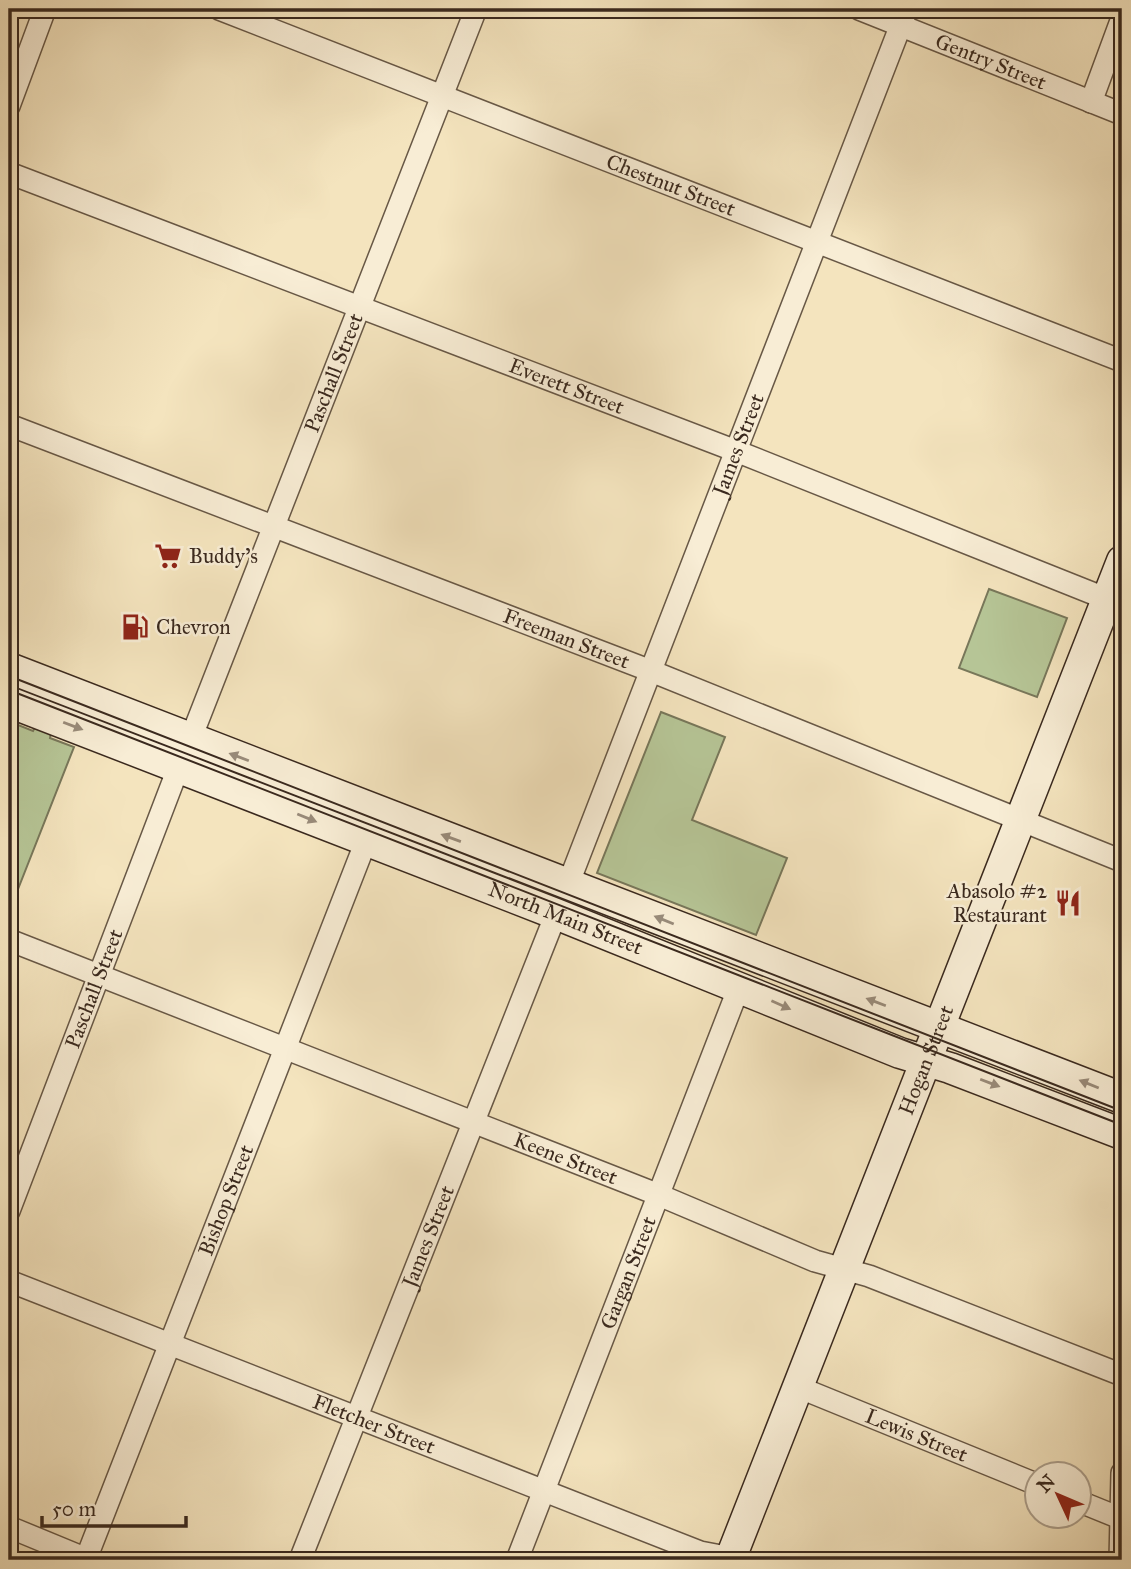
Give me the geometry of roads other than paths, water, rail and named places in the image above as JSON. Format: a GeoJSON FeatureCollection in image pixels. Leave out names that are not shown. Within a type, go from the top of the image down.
{"type":"FeatureCollection","features":[{"type":"Feature","properties":{"kind":"main road","name":"Hogan Street"},"geometry":{"type":"LineString","coordinates":[[734,1559],[798,1387],[939,1027],[1022,821],[1115,602],[1122,561]]}},
{"type":"Feature","properties":{"kind":"main road","name":"North Main Street"},"geometry":{"type":"LineString","coordinates":[[9,668],[569,882],[1122,1098]]}},
{"type":"Feature","properties":{"kind":"main road","name":"North Main Street"},"geometry":{"type":"LineString","coordinates":[[9,702],[556,914],[823,1023],[1122,1134]]}},
{"type":"Feature","properties":{"kind":"street"},"geometry":{"type":"LineString","coordinates":[[9,106],[45,9]]}},
{"type":"Feature","properties":{"kind":"street","name":"Chestnut Street"},"geometry":{"type":"LineString","coordinates":[[219,9],[1122,361]]}},
{"type":"Feature","properties":{"kind":"street","name":"Paschall Street"},"geometry":{"type":"LineString","coordinates":[[191,738],[476,9]]}},
{"type":"Feature","properties":{"kind":"street","name":"Gentry Street"},"geometry":{"type":"LineString","coordinates":[[859,9],[904,17],[1122,114]]}},
{"type":"Feature","properties":{"kind":"street","name":"James Street"},"geometry":{"type":"LineString","coordinates":[[569,882],[904,17]]}},
{"type":"Feature","properties":{"kind":"street"},"geometry":{"type":"LineString","coordinates":[[1091,102],[1122,18]]}},
{"type":"Feature","properties":{"kind":"street","name":"Everett Street"},"geometry":{"type":"LineString","coordinates":[[9,173],[736,451],[1115,602]]}},
{"type":"Feature","properties":{"kind":"street","name":"Freeman Street"},"geometry":{"type":"LineString","coordinates":[[9,425],[651,671],[1122,861]]}},
{"type":"Feature","properties":{"kind":"street","name":"Paschall Street"},"geometry":{"type":"LineString","coordinates":[[9,1211],[179,766]]}},
{"type":"Feature","properties":{"kind":"street","name":"Bishop Street"},"geometry":{"type":"LineString","coordinates":[[88,1560],[283,1049],[366,841]]}},
{"type":"Feature","properties":{"kind":"street","name":"James Street"},"geometry":{"type":"LineString","coordinates":[[300,1560],[556,914]]}},
{"type":"Feature","properties":{"kind":"street","name":"Keene Street"},"geometry":{"type":"LineString","coordinates":[[9,940],[659,1195],[815,1261],[845,1268],[1122,1375]]}},
{"type":"Feature","properties":{"kind":"street","name":"Gargan Street"},"geometry":{"type":"LineString","coordinates":[[517,1560],[739,987]]}},
{"type":"Feature","properties":{"kind":"street","name":"Fletcher Street"},"geometry":{"type":"LineString","coordinates":[[9,1281],[544,1492],[701,1552],[734,1559]]}},
{"type":"Feature","properties":{"kind":"street","name":"Lewis Street"},"geometry":{"type":"LineString","coordinates":[[798,1387],[1023,1478]]}},
{"type":"Feature","properties":{"kind":"street"},"geometry":{"type":"LineString","coordinates":[[1120,1560],[1122,1473]]}},
{"type":"Feature","properties":{"kind":"street"},"geometry":{"type":"LineString","coordinates":[[1092,1506],[1120,1518]]}},
{"type":"Feature","properties":{"kind":"street"},"geometry":{"type":"LineString","coordinates":[[9,1527],[88,1560]]}},
{"type":"Feature","properties":{"kind":"tram line"},"geometry":{"type":"LineString","coordinates":[[9,676],[1122,1111]]}},
{"type":"Feature","properties":{"kind":"tram line"},"geometry":{"type":"LineString","coordinates":[[9,690],[1122,1125]]}},
{"type":"Feature","properties":{"kind":"place","name":"Buddy's"},"geometry":{"type":"Point","coordinates":[168,556]}},
{"type":"Feature","properties":{"kind":"place","name":"Chevron"},"geometry":{"type":"Point","coordinates":[135,627]}},
{"type":"Feature","properties":{"kind":"place","name":"Abasolo #2 Restaurant"},"geometry":{"type":"Point","coordinates":[1068,903]}}]}
